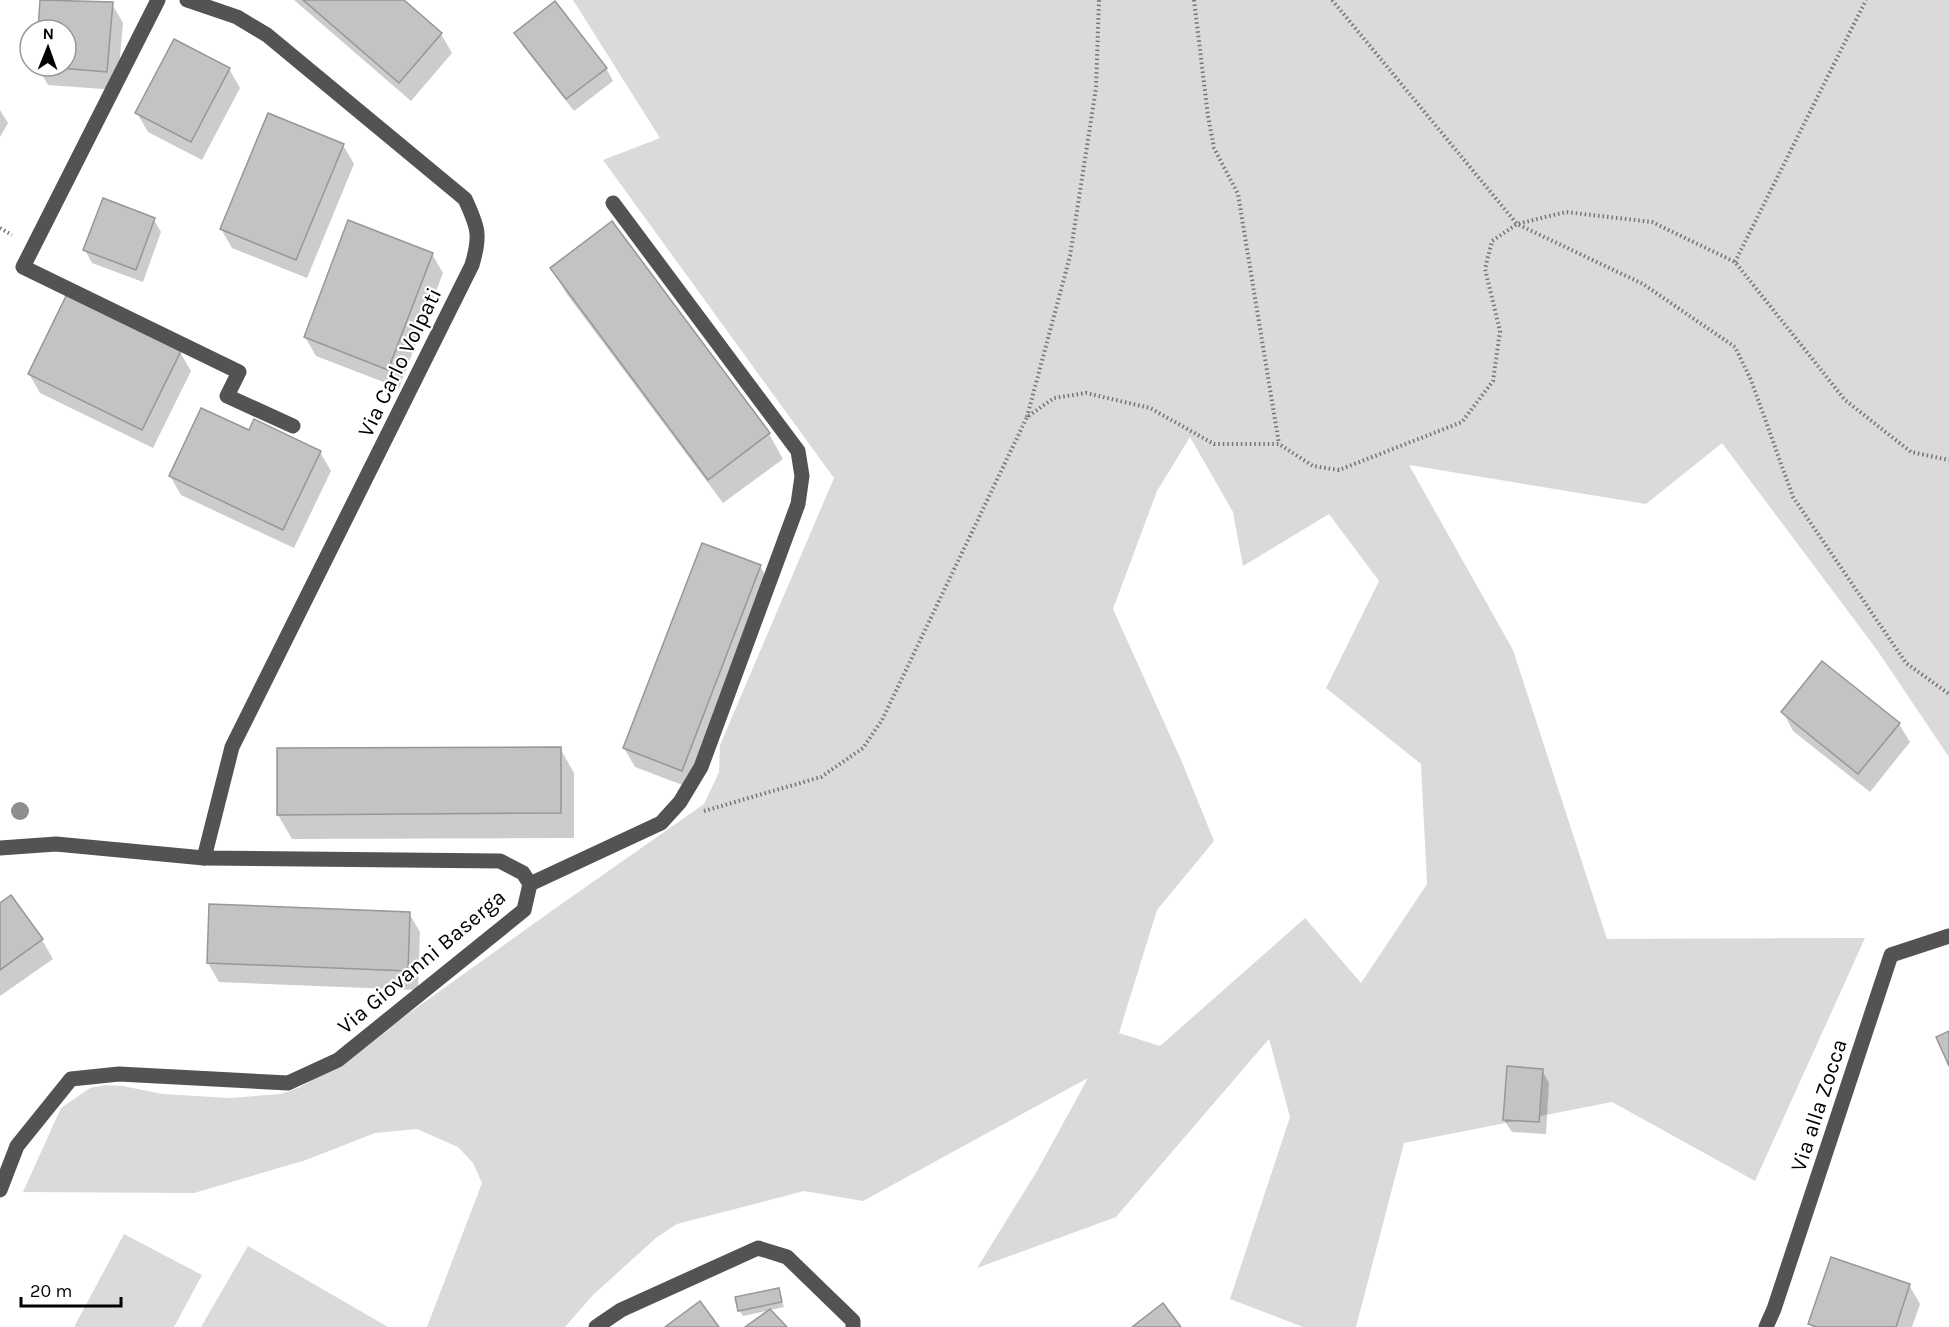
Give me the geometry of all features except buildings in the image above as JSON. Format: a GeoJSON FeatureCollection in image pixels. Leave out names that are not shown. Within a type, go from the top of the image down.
{"type":"FeatureCollection","features":[{"type":"Feature","properties":{"kind":"street"},"geometry":{"type":"LineString","coordinates":[[158,0],[23,267],[239,372],[227,396],[293,426]]}},
{"type":"Feature","properties":{"kind":"street","name":"Via Carlo Volpati"},"geometry":{"type":"LineString","coordinates":[[187,0],[237,16],[267,35],[465,199],[477,224],[478,244],[472,265],[232,747],[204,858]]}},
{"type":"Feature","properties":{"kind":"street"},"geometry":{"type":"LineString","coordinates":[[530,884],[661,823],[680,802],[701,767],[798,504],[802,476],[798,451],[613,203]]}},
{"type":"Feature","properties":{"kind":"street","name":"Via Giovanni Baserga"},"geometry":{"type":"LineString","coordinates":[[0,848],[56,844],[204,858],[500,861],[523,873],[530,884],[524,910],[338,1060],[288,1083],[119,1074],[71,1079],[17,1146],[0,1190]]}},
{"type":"Feature","properties":{"kind":"street","name":"Via alla Zocca"},"geometry":{"type":"LineString","coordinates":[[1766,1327],[1778,1298],[1891,955],[1949,936]]}},
{"type":"Feature","properties":{"kind":"street"},"geometry":{"type":"LineString","coordinates":[[596,1327],[621,1311],[758,1248],[787,1257],[853,1321],[853,1327]]}},
{"type":"Feature","properties":{"kind":"path"},"geometry":{"type":"LineString","coordinates":[[661,823],[821,777],[863,748],[882,720],[1027,417],[1070,256],[1096,88],[1099,0]]}},
{"type":"Feature","properties":{"kind":"path"},"geometry":{"type":"LineString","coordinates":[[1194,0],[1214,148],[1238,194],[1279,444]]}},
{"type":"Feature","properties":{"kind":"path"},"geometry":{"type":"LineString","coordinates":[[1332,0],[1517,224],[1643,284],[1735,347],[1751,380],[1793,497],[1906,663],[1949,694]]}},
{"type":"Feature","properties":{"kind":"path"},"geometry":{"type":"LineString","coordinates":[[1735,262],[1866,0]]}},
{"type":"Feature","properties":{"kind":"path"},"geometry":{"type":"LineString","coordinates":[[1027,417],[1054,398],[1086,393],[1150,408],[1214,444],[1279,444],[1312,466],[1339,470],[1462,422],[1493,381],[1500,331],[1485,269],[1492,241],[1517,224],[1566,212],[1652,222],[1735,262],[1845,400],[1911,452],[1949,460]]}},
{"type":"Feature","properties":{"kind":"shaded area"},"geometry":{"type":"Polygon","coordinates":[[[573,0],[1949,0],[1949,757],[1877,650],[1722,443],[1646,504],[1409,465],[1513,650],[1607,939],[1865,938],[1755,1181],[1612,1102],[1404,1143],[1356,1327],[1303,1327],[1230,1299],[1290,1117],[1269,1039],[1116,1217],[977,1268],[1037,1171],[1088,1078],[863,1201],[804,1191],[677,1224],[657,1237],[593,1295],[565,1327],[427,1327],[482,1183],[473,1163],[458,1147],[417,1129],[375,1133],[306,1160],[194,1193],[23,1192],[61,1108],[90,1088],[105,1085],[123,1086],[162,1094],[230,1098],[281,1094],[298,1088],[327,1072],[704,804],[719,772],[720,745],[834,478],[603,160],[660,138],[573,0]],[[1190,437],[1157,491],[1113,609],[1182,762],[1214,841],[1157,910],[1119,1033],[1160,1046],[1305,918],[1361,983],[1427,884],[1421,764],[1326,688],[1379,581],[1329,514],[1243,566],[1233,512],[1190,437]]]}},
{"type":"Feature","properties":{"kind":"shaded area"},"geometry":{"type":"Polygon","coordinates":[[[124,1234],[202,1275],[174,1327],[74,1327],[124,1234]]]}},
{"type":"Feature","properties":{"kind":"shaded area"},"geometry":{"type":"Polygon","coordinates":[[[248,1246],[388,1327],[201,1327],[248,1246]]]}}]}
